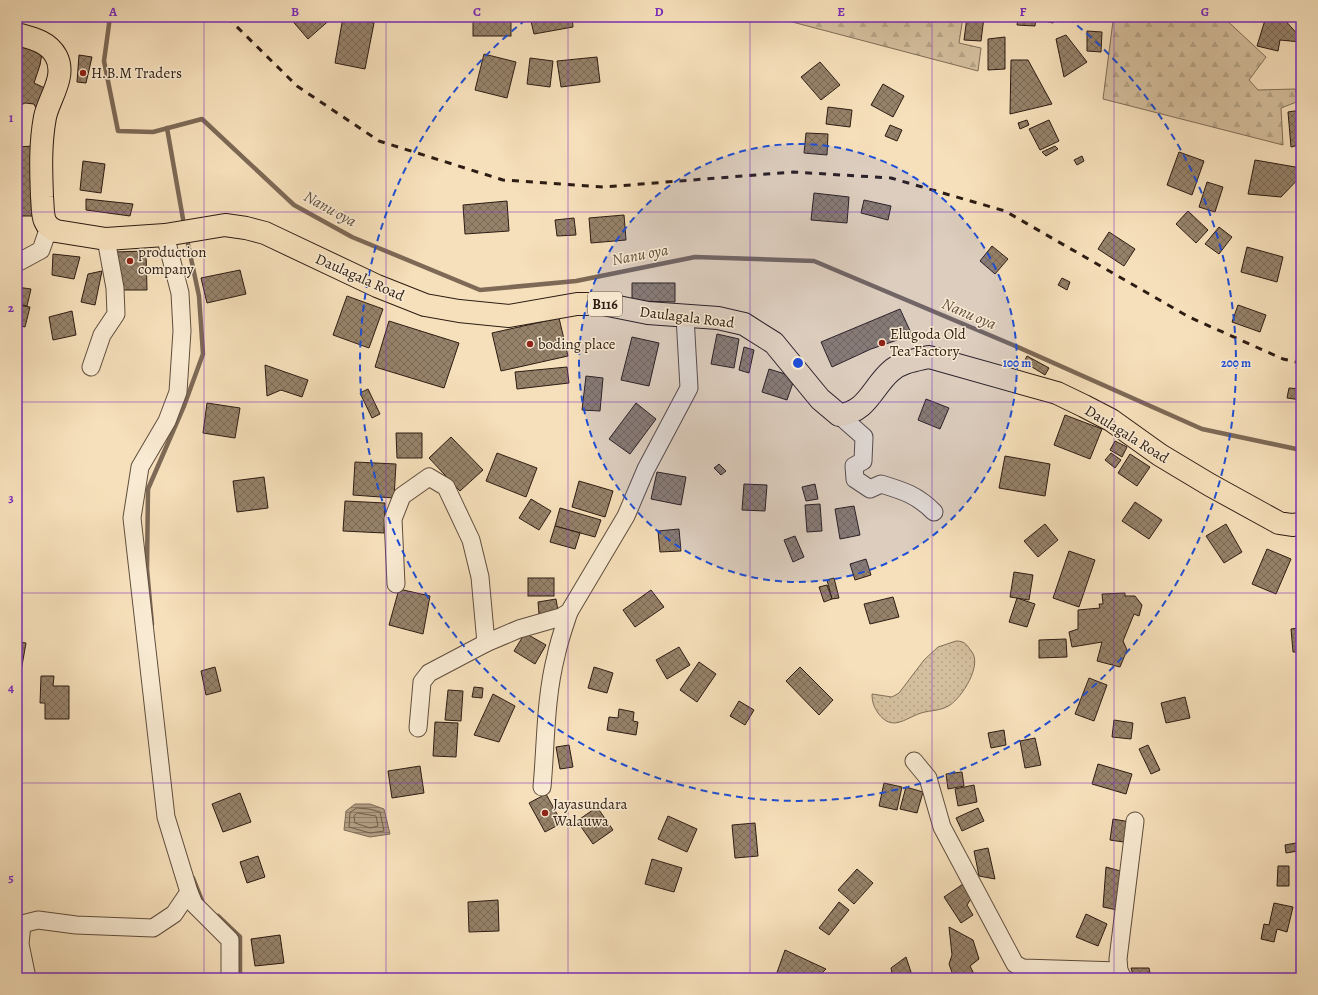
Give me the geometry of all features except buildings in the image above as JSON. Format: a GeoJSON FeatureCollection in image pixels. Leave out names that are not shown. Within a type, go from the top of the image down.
{"type":"FeatureCollection","features":[{"type":"Feature","properties":{"kind":"main road"},"geometry":{"type":"LineString","coordinates":[[17,34],[37,40],[49,46],[56,56],[59,69],[58,83],[45,116],[41,148],[43,216],[49,227]]}},
{"type":"Feature","properties":{"kind":"main road","name":"Daulagala Road"},"geometry":{"type":"LineString","coordinates":[[49,227],[56,231],[106,239],[165,236],[225,225],[246,228],[264,233],[377,286],[425,305],[459,311],[509,316],[577,304],[603,304],[648,313],[718,318],[744,324],[774,343],[820,399],[839,415],[856,411],[869,399],[891,371],[910,361],[929,358],[1057,393],[1111,420],[1160,455],[1279,523],[1292,526],[1301,524]]}},
{"type":"Feature","properties":{"kind":"street"},"geometry":{"type":"LineString","coordinates":[[17,263],[41,250],[49,227]]}},
{"type":"Feature","properties":{"kind":"street"},"geometry":{"type":"LineString","coordinates":[[165,236],[180,293],[182,331],[178,392],[167,421],[140,467],[132,518],[166,816],[194,904],[230,940],[230,978]]}},
{"type":"Feature","properties":{"kind":"street"},"geometry":{"type":"LineString","coordinates":[[91,367],[102,335],[116,314],[115,288],[106,239]]}},
{"type":"Feature","properties":{"kind":"street"},"geometry":{"type":"LineString","coordinates":[[542,787],[543,751],[550,688],[555,657],[568,612],[626,516],[646,469],[689,388],[685,316]]}},
{"type":"Feature","properties":{"kind":"street"},"geometry":{"type":"LineString","coordinates":[[839,415],[864,437],[863,461],[854,466],[855,479],[870,489],[881,484],[922,499],[934,512]]}},
{"type":"Feature","properties":{"kind":"street"},"geometry":{"type":"LineString","coordinates":[[396,584],[393,520],[402,496],[429,477],[446,487],[471,540],[480,577],[486,643]]}},
{"type":"Feature","properties":{"kind":"street"},"geometry":{"type":"LineString","coordinates":[[418,728],[422,682],[429,673],[486,643],[519,629],[562,617],[568,612]]}},
{"type":"Feature","properties":{"kind":"street"},"geometry":{"type":"LineString","coordinates":[[914,761],[928,778],[942,827],[1015,964],[1023,968],[1121,975],[1118,959],[1135,821]]}},
{"type":"Feature","properties":{"kind":"street"},"geometry":{"type":"LineString","coordinates":[[27,978],[20,944],[22,924],[38,920],[76,925],[153,928],[174,914],[189,892]]}},
{"type":"Feature","properties":{"kind":"green space"},"geometry":{"type":"Polygon","coordinates":[[[782,17],[963,17],[959,43],[981,48],[978,71],[781,19],[782,17]]]}},
{"type":"Feature","properties":{"kind":"green space"},"geometry":{"type":"Polygon","coordinates":[[[1126,17],[1223,17],[1266,57],[1249,80],[1258,90],[1295,89],[1299,101],[1281,108],[1283,145],[1103,99],[1113,21],[1126,17]]]}},
{"type":"Feature","properties":{"kind":"green space"},"geometry":{"type":"Polygon","coordinates":[[[956,641],[964,643],[972,652],[974,665],[973,673],[969,681],[955,701],[943,708],[921,713],[904,721],[893,723],[883,719],[874,706],[872,694],[892,697],[899,693],[924,660],[938,647],[956,641]]]}},
{"type":"Feature","properties":{"kind":"water"},"geometry":{"type":"Polygon","coordinates":[[[355,804],[370,804],[384,809],[390,834],[370,837],[344,830],[346,811],[355,804]]]}},
{"type":"Feature","properties":{"kind":"waterway","name":"Nanu oya"},"geometry":{"type":"LineString","coordinates":[[110,17],[104,61],[118,131],[153,132],[202,119],[294,205],[352,237],[480,290],[576,281],[695,257],[814,261],[1013,345],[1202,429],[1301,450]]}},
{"type":"Feature","properties":{"kind":"waterway"},"geometry":{"type":"LineString","coordinates":[[167,128],[183,219]]}},
{"type":"Feature","properties":{"kind":"waterway"},"geometry":{"type":"LineString","coordinates":[[152,624],[147,569],[148,489],[184,406],[203,354],[199,296],[188,244]]}},
{"type":"Feature","properties":{"kind":"waterway"},"geometry":{"type":"LineString","coordinates":[[193,878],[203,903]]}},
{"type":"Feature","properties":{"kind":"waterway"},"geometry":{"type":"LineString","coordinates":[[218,916],[240,937],[240,978]]}},
{"type":"Feature","properties":{"kind":"railway"},"geometry":{"type":"LineString","coordinates":[[227,17],[297,86],[379,141],[503,180],[604,187],[793,172],[891,178],[1005,211],[1189,317],[1283,359],[1301,363]]}},
{"type":"Feature","properties":{"kind":"place","name":"H.B.M Traders"},"geometry":{"type":"Point","coordinates":[83,73]}},
{"type":"Feature","properties":{"kind":"place","name":"production company"},"geometry":{"type":"Point","coordinates":[130,261]}},
{"type":"Feature","properties":{"kind":"place","name":"Elugoda Old Tea Factory"},"geometry":{"type":"Point","coordinates":[882,343]}},
{"type":"Feature","properties":{"kind":"place","name":"boding place"},"geometry":{"type":"Point","coordinates":[530,344]}},
{"type":"Feature","properties":{"kind":"place","name":"Jayasundara Walauwa"},"geometry":{"type":"Point","coordinates":[545,813]}}]}
